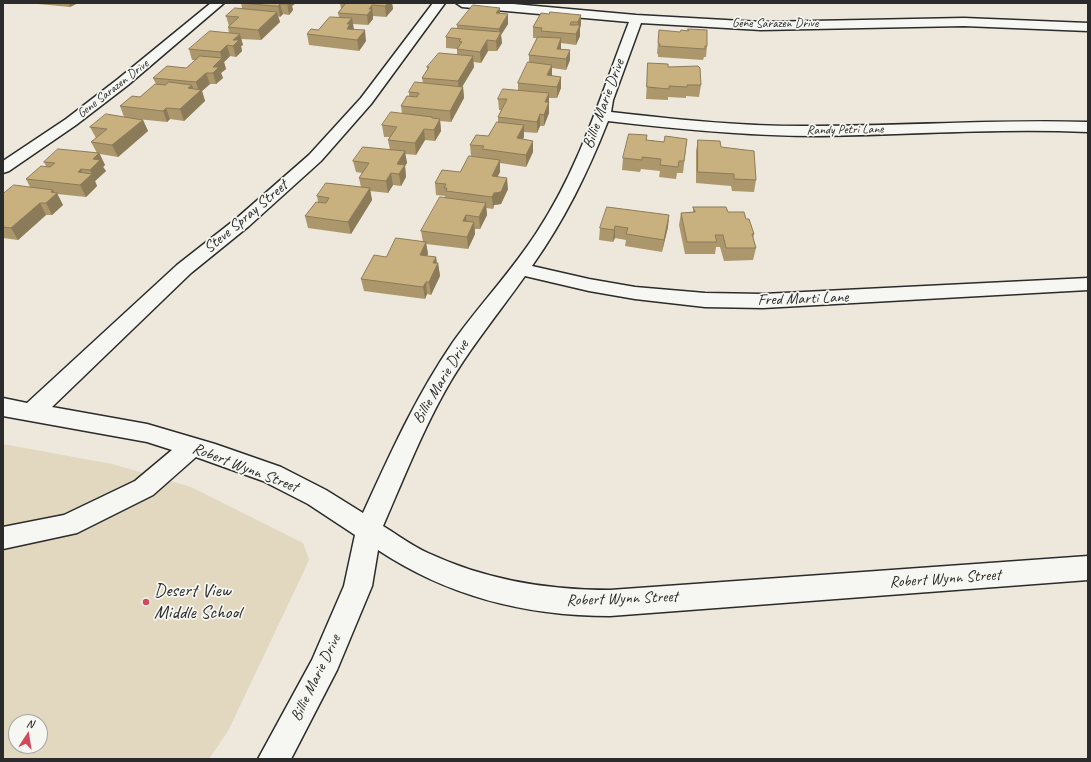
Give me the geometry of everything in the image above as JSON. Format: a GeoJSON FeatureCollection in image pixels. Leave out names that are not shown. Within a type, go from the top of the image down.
{"type":"FeatureCollection","features":[{"type":"Feature","properties":{"kind":"street","name":"Gene Sarazen Drive"},"geometry":{"type":"LineString","coordinates":[[3,168],[71,122],[218,3]]}},
{"type":"Feature","properties":{"kind":"street","name":"Steve Spray Street"},"geometry":{"type":"LineString","coordinates":[[32,412],[184,270],[242,222],[315,158],[366,101],[439,3]]}},
{"type":"Feature","properties":{"kind":"street","name":"Gene Sarazen Drive"},"geometry":{"type":"LineString","coordinates":[[462,3],[636,19],[761,26],[964,22],[1088,27]]}},
{"type":"Feature","properties":{"kind":"street","name":"Billie Marie Drive"},"geometry":{"type":"LineString","coordinates":[[274,759],[322,670],[358,586],[368,529],[410,433],[461,347],[546,233],[577,177],[603,116],[606,100],[636,19]]}},
{"type":"Feature","properties":{"kind":"street","name":"Randy Petri Lane"},"geometry":{"type":"LineString","coordinates":[[603,116],[732,129],[815,131],[997,124],[1088,127]]}},
{"type":"Feature","properties":{"kind":"street","name":"Fred Marti Lane"},"geometry":{"type":"LineString","coordinates":[[520,269],[582,284],[620,291],[705,300],[763,301],[1088,284]]}},
{"type":"Feature","properties":{"kind":"street","name":"Robert Wynn Street"},"geometry":{"type":"LineString","coordinates":[[3,407],[147,433],[272,474],[316,496],[417,561],[448,574],[505,593],[544,600],[578,603],[610,603],[1088,568]]}},
{"type":"Feature","properties":{"kind":"street"},"geometry":{"type":"LineString","coordinates":[[3,538],[68,525],[144,488],[192,447]]}},
{"type":"Feature","properties":{"kind":"shaded area","name":"Desert View Middle School"},"geometry":{"type":"Polygon","coordinates":[[[3,444],[112,464],[191,487],[303,543],[309,559],[304,571],[228,731],[209,759],[3,759],[3,444]]]}},
{"type":"Feature","properties":{"kind":"building"},"geometry":{"type":"Polygon","coordinates":[[[241,3],[288,3],[280,4],[278,6],[241,3]]]}},
{"type":"Feature","properties":{"kind":"building"},"geometry":{"type":"Polygon","coordinates":[[[346,3],[388,3],[385,6],[372,5],[369,9],[372,9],[367,15],[338,13],[346,3]]]}},
{"type":"Feature","properties":{"kind":"building"},"geometry":{"type":"Polygon","coordinates":[[[473,5],[500,8],[496,13],[508,14],[499,29],[457,25],[473,5]]]}},
{"type":"Feature","properties":{"kind":"building"},"geometry":{"type":"Polygon","coordinates":[[[235,8],[277,12],[258,30],[228,27],[239,17],[226,16],[235,8]]]}},
{"type":"Feature","properties":{"kind":"building"},"geometry":{"type":"Polygon","coordinates":[[[550,12],[581,15],[578,22],[571,22],[570,25],[580,25],[576,34],[541,31],[542,28],[533,27],[541,13],[549,14],[550,12]]]}},
{"type":"Feature","properties":{"kind":"building"},"geometry":{"type":"Polygon","coordinates":[[[330,17],[352,18],[347,24],[350,24],[347,29],[365,30],[357,40],[307,34],[311,29],[318,30],[330,17]]]}},
{"type":"Feature","properties":{"kind":"building"},"geometry":{"type":"Polygon","coordinates":[[[452,28],[501,32],[496,41],[487,40],[480,52],[457,49],[462,42],[459,41],[461,39],[446,37],[452,28]]]}},
{"type":"Feature","properties":{"kind":"building"},"geometry":{"type":"Polygon","coordinates":[[[688,29],[707,30],[707,46],[705,46],[705,49],[659,46],[659,30],[680,32],[681,30],[688,31],[688,29]]]}},
{"type":"Feature","properties":{"kind":"building"},"geometry":{"type":"Polygon","coordinates":[[[210,31],[240,34],[233,40],[239,40],[233,46],[227,45],[220,52],[189,49],[210,31]]]}},
{"type":"Feature","properties":{"kind":"building"},"geometry":{"type":"Polygon","coordinates":[[[538,37],[561,38],[557,49],[570,50],[566,59],[529,55],[538,37]]]}},
{"type":"Feature","properties":{"kind":"building"},"geometry":{"type":"Polygon","coordinates":[[[439,53],[473,56],[458,81],[422,78],[429,67],[427,67],[439,53]]]}},
{"type":"Feature","properties":{"kind":"building"},"geometry":{"type":"Polygon","coordinates":[[[200,56],[222,58],[213,67],[219,67],[213,73],[206,73],[196,82],[153,78],[167,66],[186,68],[200,56]]]}},
{"type":"Feature","properties":{"kind":"building"},"geometry":{"type":"Polygon","coordinates":[[[528,62],[552,65],[547,75],[561,77],[557,87],[518,83],[528,62]]]}},
{"type":"Feature","properties":{"kind":"building"},"geometry":{"type":"Polygon","coordinates":[[[648,63],[668,64],[668,67],[698,66],[700,68],[701,85],[687,85],[687,87],[669,86],[669,89],[647,87],[648,63]]]}},
{"type":"Feature","properties":{"kind":"building"},"geometry":{"type":"Polygon","coordinates":[[[169,82],[192,85],[188,88],[201,90],[180,109],[166,108],[163,111],[120,106],[132,96],[140,97],[155,84],[165,85],[169,82]]]}},
{"type":"Feature","properties":{"kind":"building"},"geometry":{"type":"Polygon","coordinates":[[[415,82],[463,87],[450,111],[401,106],[407,96],[417,97],[419,93],[409,92],[415,82]]]}},
{"type":"Feature","properties":{"kind":"building"},"geometry":{"type":"Polygon","coordinates":[[[503,89],[549,93],[545,102],[549,102],[544,115],[540,114],[537,122],[498,117],[507,99],[498,99],[503,89]]]}},
{"type":"Feature","properties":{"kind":"building"},"geometry":{"type":"Polygon","coordinates":[[[391,112],[440,119],[434,130],[424,129],[415,143],[388,140],[397,127],[382,125],[391,112]]]}},
{"type":"Feature","properties":{"kind":"building"},"geometry":{"type":"Polygon","coordinates":[[[106,114],[143,120],[112,145],[91,142],[107,129],[90,127],[106,114]]]}},
{"type":"Feature","properties":{"kind":"building"},"geometry":{"type":"Polygon","coordinates":[[[497,122],[524,125],[517,138],[533,141],[526,155],[482,149],[484,146],[470,145],[476,135],[488,136],[497,122]]]}},
{"type":"Feature","properties":{"kind":"building"},"geometry":{"type":"Polygon","coordinates":[[[629,134],[647,135],[646,140],[664,142],[665,136],[687,139],[684,161],[679,161],[678,167],[660,165],[661,159],[642,157],[642,160],[623,158],[629,134]]]}},
{"type":"Feature","properties":{"kind":"building"},"geometry":{"type":"Polygon","coordinates":[[[698,140],[720,141],[721,147],[754,151],[756,180],[734,179],[734,174],[698,172],[698,140]]]}},
{"type":"Feature","properties":{"kind":"building"},"geometry":{"type":"Polygon","coordinates":[[[363,147],[405,151],[397,164],[405,165],[399,174],[391,173],[386,181],[359,178],[369,163],[353,161],[363,147]]]}},
{"type":"Feature","properties":{"kind":"building"},"geometry":{"type":"Polygon","coordinates":[[[58,149],[99,153],[93,159],[100,160],[90,170],[81,169],[78,172],[92,174],[80,185],[26,179],[41,166],[50,167],[55,163],[44,162],[58,149]]]}},
{"type":"Feature","properties":{"kind":"building"},"geometry":{"type":"Polygon","coordinates":[[[469,156],[500,160],[492,176],[507,178],[501,192],[494,193],[492,197],[446,191],[447,188],[444,188],[446,184],[435,183],[442,170],[460,172],[469,156]]]}},
{"type":"Feature","properties":{"kind":"building"},"geometry":{"type":"Polygon","coordinates":[[[326,183],[370,188],[348,222],[305,216],[316,202],[326,203],[329,198],[317,196],[326,183]]]}},
{"type":"Feature","properties":{"kind":"building"},"geometry":{"type":"Polygon","coordinates":[[[14,185],[53,190],[51,192],[57,193],[46,203],[40,203],[11,228],[3,227],[3,194],[14,185]]]}},
{"type":"Feature","properties":{"kind":"building"},"geometry":{"type":"Polygon","coordinates":[[[440,197],[486,203],[479,217],[466,215],[463,221],[474,222],[467,237],[421,231],[440,197]]]}},
{"type":"Feature","properties":{"kind":"building"},"geometry":{"type":"Polygon","coordinates":[[[607,207],[669,215],[664,240],[626,234],[628,228],[615,226],[614,230],[600,228],[607,207]]]}},
{"type":"Feature","properties":{"kind":"building"},"geometry":{"type":"Polygon","coordinates":[[[693,207],[726,207],[728,212],[744,212],[746,219],[749,219],[754,234],[752,234],[756,248],[726,248],[723,235],[715,235],[717,242],[687,242],[681,213],[695,212],[693,207]]]}},
{"type":"Feature","properties":{"kind":"building"},"geometry":{"type":"Polygon","coordinates":[[[396,238],[426,242],[420,255],[436,257],[433,263],[438,263],[429,282],[426,282],[423,287],[361,279],[374,255],[386,257],[396,238]]]}},
{"type":"Feature","properties":{"kind":"place","name":"Desert View Middle School"},"geometry":{"type":"Point","coordinates":[146,602]}}]}
